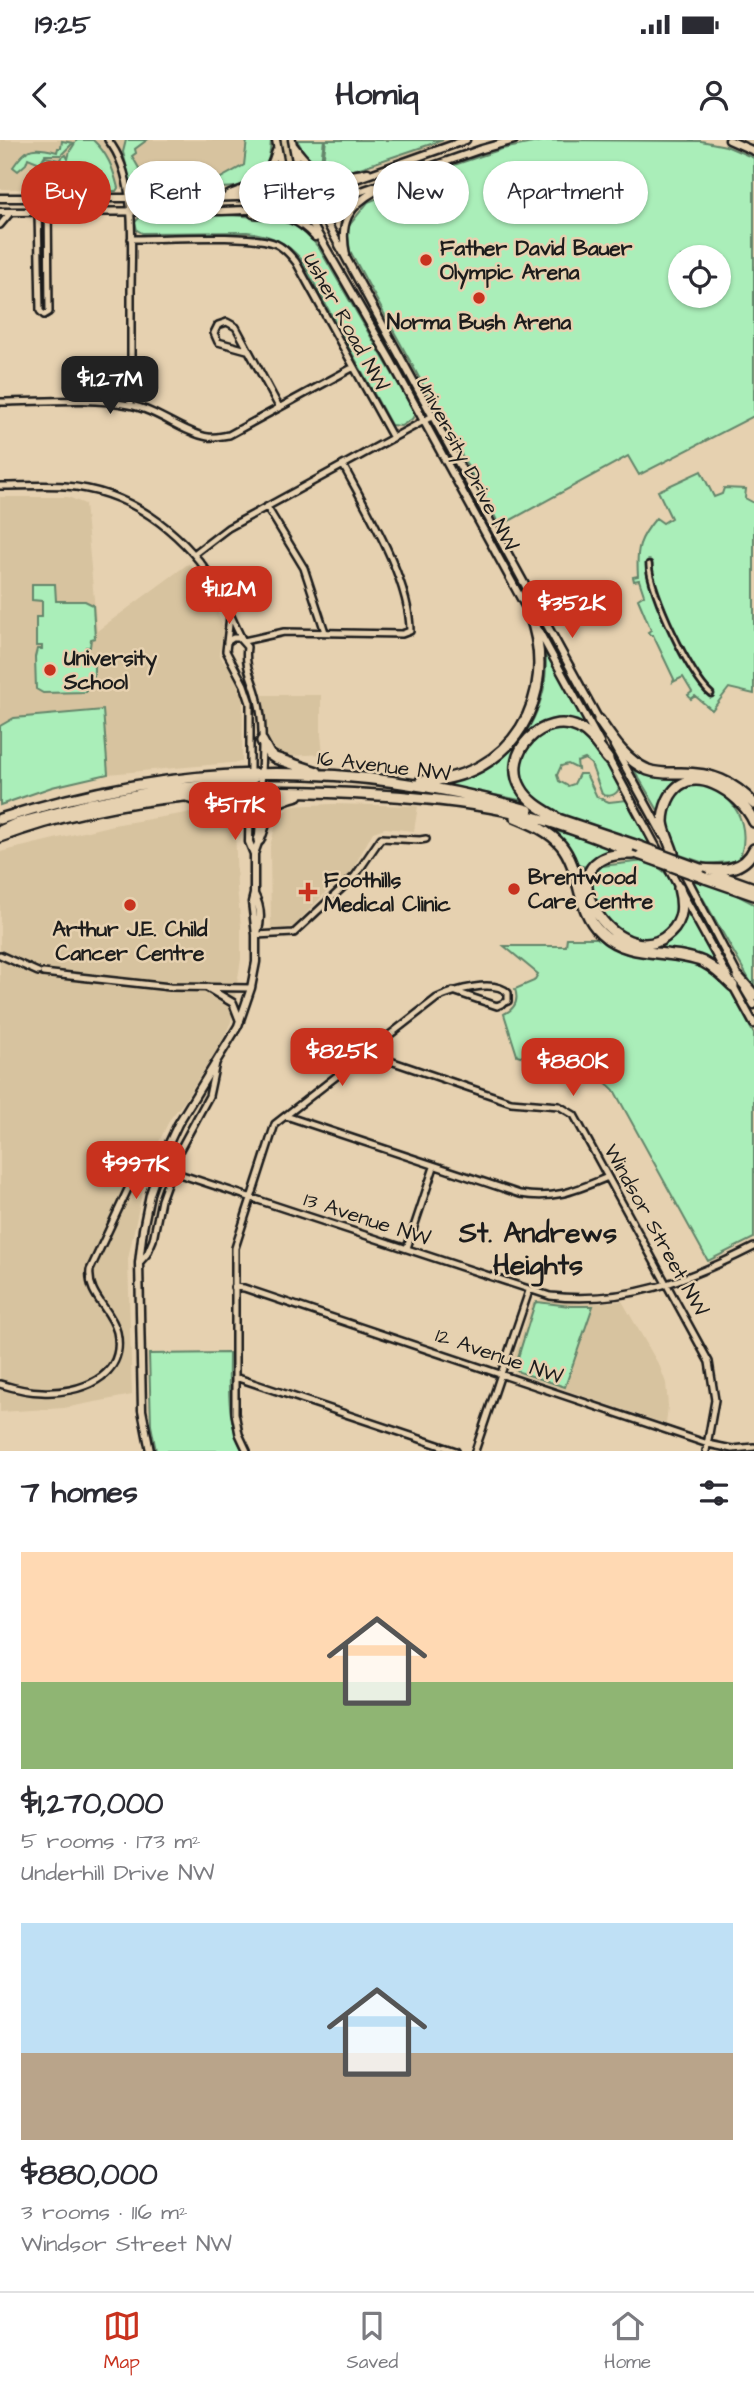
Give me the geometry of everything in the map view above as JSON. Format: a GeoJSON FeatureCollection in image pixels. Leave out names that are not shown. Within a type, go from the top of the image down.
{"type":"FeatureCollection","features":[{"type":"Feature","properties":{"kind":"highway"},"geometry":{"type":"LineString","coordinates":[[406,782],[446,779],[471,772],[504,750],[516,734],[532,705],[538,672],[540,651],[530,615]]}},
{"type":"Feature","properties":{"kind":"highway"},"geometry":{"type":"LineString","coordinates":[[599,720],[627,757],[647,770],[660,773],[707,774],[725,780],[754,804]]}},
{"type":"Feature","properties":{"kind":"highway"},"geometry":{"type":"LineString","coordinates":[[558,818],[536,804],[519,786],[517,763],[527,738],[552,724],[569,725],[587,734],[608,759]]}},
{"type":"Feature","properties":{"kind":"highway"},"geometry":{"type":"LineString","coordinates":[[262,741],[269,754],[275,758],[325,775]]}},
{"type":"Feature","properties":{"kind":"highway","name":"16 Avenue NW"},"geometry":{"type":"LineString","coordinates":[[0,837],[93,810],[249,782],[261,773],[325,775],[406,782],[481,797],[558,818],[635,845],[754,897]]}},
{"type":"Feature","properties":{"kind":"highway","name":"16 Avenue NW"},"geometry":{"type":"LineString","coordinates":[[0,819],[106,790],[167,780],[249,782],[260,791],[421,797],[498,809],[556,824],[641,855],[754,888]]}},
{"type":"Feature","properties":{"kind":"highway"},"geometry":{"type":"LineString","coordinates":[[673,853],[663,825],[663,814],[672,793],[684,784],[700,781],[725,789],[741,802],[754,822]]}},
{"type":"Feature","properties":{"kind":"highway"},"geometry":{"type":"LineString","coordinates":[[0,831],[15,824],[89,804],[162,790],[249,782]]}},
{"type":"Feature","properties":{"kind":"highway"},"geometry":{"type":"LineString","coordinates":[[259,840],[276,802],[281,798],[312,791]]}},
{"type":"Feature","properties":{"kind":"highway"},"geometry":{"type":"LineString","coordinates":[[171,798],[192,798],[228,806],[236,810],[249,824]]}},
{"type":"Feature","properties":{"kind":"highway"},"geometry":{"type":"LineString","coordinates":[[498,809],[540,828],[561,846],[572,866],[580,897],[590,919],[610,941],[634,950],[704,962],[754,995]]}},
{"type":"Feature","properties":{"kind":"highway"},"geometry":{"type":"LineString","coordinates":[[703,873],[733,868],[748,859],[754,849]]}},
{"type":"Feature","properties":{"kind":"highway"},"geometry":{"type":"LineString","coordinates":[[641,855],[612,855],[597,863],[592,870],[587,882],[588,897],[593,910],[605,925],[631,940],[643,943],[662,939],[676,927],[682,911],[679,888]]}},
{"type":"Feature","properties":{"kind":"street"},"geometry":{"type":"LineString","coordinates":[[108,140],[117,152],[125,183]]}},
{"type":"Feature","properties":{"kind":"street","name":"University Drive NW"},"geometry":{"type":"LineString","coordinates":[[276,140],[280,161]]}},
{"type":"Feature","properties":{"kind":"street"},"geometry":{"type":"LineString","coordinates":[[409,161],[466,140]]}},
{"type":"Feature","properties":{"kind":"street"},"geometry":{"type":"LineString","coordinates":[[448,161],[514,140]]}},
{"type":"Feature","properties":{"kind":"street"},"geometry":{"type":"LineString","coordinates":[[729,140],[754,151]]}},
{"type":"Feature","properties":{"kind":"street"},"geometry":{"type":"LineString","coordinates":[[293,142],[309,166],[330,177],[373,171]]}},
{"type":"Feature","properties":{"kind":"street","name":"University Drive NW"},"geometry":{"type":"LineString","coordinates":[[293,142],[296,161]]}},
{"type":"Feature","properties":{"kind":"street"},"geometry":{"type":"LineString","coordinates":[[225,196],[256,184],[271,167],[277,149]]}},
{"type":"Feature","properties":{"kind":"street"},"geometry":{"type":"LineString","coordinates":[[348,263],[343,229],[351,209],[373,192]]}},
{"type":"Feature","properties":{"kind":"street"},"geometry":{"type":"LineString","coordinates":[[0,198],[21,198]]}},
{"type":"Feature","properties":{"kind":"street"},"geometry":{"type":"LineString","coordinates":[[225,211],[293,219],[303,224],[323,246]]}},
{"type":"Feature","properties":{"kind":"street"},"geometry":{"type":"LineString","coordinates":[[0,212],[21,212]]}},
{"type":"Feature","properties":{"kind":"street"},"geometry":{"type":"LineString","coordinates":[[0,225],[11,212]]}},
{"type":"Feature","properties":{"kind":"street"},"geometry":{"type":"LineString","coordinates":[[38,224],[40,312],[44,315],[49,312],[48,224]]}},
{"type":"Feature","properties":{"kind":"street"},"geometry":{"type":"LineString","coordinates":[[130,224],[131,405]]}},
{"type":"Feature","properties":{"kind":"street","name":"University Drive NW"},"geometry":{"type":"LineString","coordinates":[[311,224],[390,359],[679,888],[735,981],[754,1005]]}},
{"type":"Feature","properties":{"kind":"street","name":"University Drive NW"},"geometry":{"type":"LineString","coordinates":[[327,224],[673,853],[754,1024]]}},
{"type":"Feature","properties":{"kind":"street","name":"Usher Road NW"},"geometry":{"type":"LineString","coordinates":[[131,239],[254,239],[275,243],[286,250],[296,262],[393,438]]}},
{"type":"Feature","properties":{"kind":"street"},"geometry":{"type":"LineString","coordinates":[[247,350],[218,342],[214,333],[218,325],[227,322],[236,327],[279,408]]}},
{"type":"Feature","properties":{"kind":"street"},"geometry":{"type":"LineString","coordinates":[[0,402],[131,405],[165,417],[198,435],[212,438],[229,435],[354,367]]}},
{"type":"Feature","properties":{"kind":"street"},"geometry":{"type":"LineString","coordinates":[[194,554],[228,528],[432,416]]}},
{"type":"Feature","properties":{"kind":"street"},"geometry":{"type":"LineString","coordinates":[[226,645],[233,638],[243,640],[284,632],[402,634],[410,631],[407,605],[398,577],[343,465]]}},
{"type":"Feature","properties":{"kind":"street"},"geometry":{"type":"LineString","coordinates":[[0,486],[67,486],[113,496],[155,517],[180,537],[215,582],[247,647],[247,669],[257,693],[261,715],[259,840],[254,854],[254,894],[260,905],[260,924],[256,935],[256,962],[251,988],[240,1021],[178,1124],[159,1166],[143,1229],[139,1263],[142,1410],[150,1451]]}},
{"type":"Feature","properties":{"kind":"street"},"geometry":{"type":"LineString","coordinates":[[267,507],[304,568],[325,632]]}},
{"type":"Feature","properties":{"kind":"street"},"geometry":{"type":"LineString","coordinates":[[649,564],[652,587],[696,678],[711,694]]}},
{"type":"Feature","properties":{"kind":"street"},"geometry":{"type":"LineString","coordinates":[[230,616],[226,651],[250,703],[249,842],[254,854]]}},
{"type":"Feature","properties":{"kind":"street"},"geometry":{"type":"LineString","coordinates":[[229,656],[238,659],[246,653]]}},
{"type":"Feature","properties":{"kind":"street"},"geometry":{"type":"LineString","coordinates":[[256,935],[294,933],[355,876],[381,838],[420,841],[426,839]]}},
{"type":"Feature","properties":{"kind":"street"},"geometry":{"type":"LineString","coordinates":[[0,956],[40,972],[132,983],[251,988]]}},
{"type":"Feature","properties":{"kind":"street"},"geometry":{"type":"LineString","coordinates":[[247,1451],[237,1427],[234,1377],[237,1240],[275,1124],[437,999],[453,991],[499,987],[509,993],[508,1001],[497,1006],[453,991]]}},
{"type":"Feature","properties":{"kind":"street"},"geometry":{"type":"LineString","coordinates":[[208,988],[233,1003],[240,1021]]}},
{"type":"Feature","properties":{"kind":"street","name":"Windsor Street NW"},"geometry":{"type":"LineString","coordinates":[[367,1053],[511,1102],[563,1107],[577,1119],[703,1348],[712,1373],[715,1400],[706,1451]]}},
{"type":"Feature","properties":{"kind":"street"},"geometry":{"type":"LineString","coordinates":[[139,1263],[147,1254],[170,1171],[183,1140],[209,1096],[216,1063]]}},
{"type":"Feature","properties":{"kind":"street"},"geometry":{"type":"LineString","coordinates":[[194,1098],[199,1114]]}},
{"type":"Feature","properties":{"kind":"street"},"geometry":{"type":"LineString","coordinates":[[286,1116],[520,1194],[568,1194],[608,1177]]}},
{"type":"Feature","properties":{"kind":"street"},"geometry":{"type":"LineString","coordinates":[[0,1384],[42,1392],[76,1389],[97,1381],[108,1371],[117,1352],[118,1342],[113,1324],[90,1286],[90,1270],[136,1172],[143,1166],[159,1166]]}},
{"type":"Feature","properties":{"kind":"street"},"geometry":{"type":"LineString","coordinates":[[407,1248],[434,1167]]}},
{"type":"Feature","properties":{"kind":"street","name":"13 Avenue NW"},"geometry":{"type":"LineString","coordinates":[[170,1171],[407,1248],[529,1291],[568,1298],[624,1296],[668,1284],[754,1247]]}},
{"type":"Feature","properties":{"kind":"street"},"geometry":{"type":"LineString","coordinates":[[143,1229],[156,1224]]}},
{"type":"Feature","properties":{"kind":"street","name":"12 Avenue NW"},"geometry":{"type":"LineString","coordinates":[[234,1287],[244,1288],[501,1373],[708,1444],[732,1449],[754,1447]]}},
{"type":"Feature","properties":{"kind":"street"},"geometry":{"type":"LineString","coordinates":[[475,1451],[529,1291]]}},
{"type":"Feature","properties":{"kind":"street"},"geometry":{"type":"LineString","coordinates":[[234,1377],[456,1451]]}},
{"type":"Feature","properties":{"kind":"shaded area"},"geometry":{"type":"Polygon","coordinates":[[[0,140],[452,140],[387,161],[373,161],[373,165],[359,169],[359,161],[239,161],[239,191],[225,192],[225,161],[125,161],[125,189],[111,188],[111,161],[21,161],[21,189],[0,189],[0,140]]]}},
{"type":"Feature","properties":{"kind":"shaded area"},"geometry":{"type":"Polygon","coordinates":[[[0,497],[68,497],[85,504],[97,631],[188,564],[191,565],[207,585],[212,597],[224,630],[219,653],[232,669],[243,695],[242,762],[108,774],[102,710],[15,718],[0,726],[0,497]]]}},
{"type":"Feature","properties":{"kind":"shaded area"},"geometry":{"type":"Polygon","coordinates":[[[263,695],[321,695],[323,754],[290,756],[274,750],[267,735],[263,695]]]}},
{"type":"Feature","properties":{"kind":"shaded area"},"geometry":{"type":"Polygon","coordinates":[[[291,806],[418,806],[414,831],[385,828],[373,832],[350,874],[325,893],[293,927],[271,929],[270,846],[278,817],[291,806]]]}},
{"type":"Feature","properties":{"kind":"shaded area"},"geometry":{"type":"Polygon","coordinates":[[[193,812],[223,815],[235,823],[241,959],[231,1022],[221,1043],[170,1119],[154,1152],[141,1198],[128,1259],[132,1395],[64,1408],[0,1412],[0,852],[113,825],[193,812]]]}},
{"type":"Feature","properties":{"kind":"shaded area"},"geometry":{"type":"Polygon","coordinates":[[[542,1300],[582,1304],[622,1301],[660,1367],[666,1383],[666,1424],[516,1373],[512,1368],[513,1360],[533,1302],[542,1300]]]}},
{"type":"Feature","properties":{"kind":"green space"},"geometry":{"type":"Polygon","coordinates":[[[77,140],[93,140],[108,161],[63,161],[61,158],[66,155],[68,159],[77,140]]]}},
{"type":"Feature","properties":{"kind":"green space"},"geometry":{"type":"Polygon","coordinates":[[[126,140],[147,140],[135,149],[136,153],[132,156],[135,161],[125,161],[123,152],[126,140]]]}},
{"type":"Feature","properties":{"kind":"green space"},"geometry":{"type":"Polygon","coordinates":[[[247,140],[271,140],[268,161],[244,161],[247,140]]]}},
{"type":"Feature","properties":{"kind":"green space"},"geometry":{"type":"Polygon","coordinates":[[[297,140],[324,140],[321,161],[309,161],[297,140]]]}},
{"type":"Feature","properties":{"kind":"green space"},"geometry":{"type":"Polygon","coordinates":[[[326,140],[443,140],[381,161],[373,161],[373,164],[359,168],[359,161],[323,161],[326,140]]]}},
{"type":"Feature","properties":{"kind":"green space"},"geometry":{"type":"Polygon","coordinates":[[[548,140],[701,141],[726,146],[754,158],[754,416],[639,475],[628,456],[500,526],[350,251],[347,228],[350,224],[359,224],[359,213],[373,200],[373,224],[469,224],[469,161],[466,161],[502,149],[548,140]]]}},
{"type":"Feature","properties":{"kind":"green space"},"geometry":{"type":"Polygon","coordinates":[[[62,141],[73,143],[61,155],[45,155],[41,161],[28,158],[27,161],[21,161],[21,168],[18,171],[13,167],[32,149],[57,152],[58,148],[61,148],[62,141]]]}},
{"type":"Feature","properties":{"kind":"green space"},"geometry":{"type":"Polygon","coordinates":[[[46,157],[63,161],[43,161],[46,157]]]}},
{"type":"Feature","properties":{"kind":"green space"},"geometry":{"type":"Polygon","coordinates":[[[111,167],[118,188],[111,191],[111,167]]]}},
{"type":"Feature","properties":{"kind":"green space"},"geometry":{"type":"Polygon","coordinates":[[[239,168],[239,186],[226,188],[225,176],[239,168]]]}},
{"type":"Feature","properties":{"kind":"green space"},"geometry":{"type":"Polygon","coordinates":[[[225,215],[228,215],[239,216],[239,224],[295,224],[304,230],[319,248],[413,409],[415,414],[412,419],[401,426],[391,425],[301,259],[283,243],[247,232],[142,233],[137,230],[136,224],[225,224],[225,215]]]}},
{"type":"Feature","properties":{"kind":"green space"},"geometry":{"type":"Polygon","coordinates":[[[701,471],[714,497],[722,494],[724,488],[746,489],[745,498],[754,503],[754,694],[729,688],[712,710],[695,696],[691,699],[688,695],[692,692],[683,677],[673,682],[653,635],[648,632],[651,630],[638,599],[644,595],[639,580],[634,581],[633,577],[638,576],[638,551],[646,532],[656,518],[663,523],[671,518],[658,491],[701,471]]]}},
{"type":"Feature","properties":{"kind":"green space"},"geometry":{"type":"Polygon","coordinates":[[[32,584],[55,584],[56,601],[85,601],[93,605],[95,638],[91,639],[90,647],[86,647],[86,656],[94,657],[94,684],[86,684],[86,692],[43,693],[36,689],[35,657],[37,649],[42,649],[42,646],[36,646],[36,617],[42,617],[42,601],[32,600],[32,584]]]}},
{"type":"Feature","properties":{"kind":"green space"},"geometry":{"type":"Polygon","coordinates":[[[546,653],[592,733],[573,723],[560,720],[538,726],[525,735],[517,748],[516,760],[525,801],[439,784],[472,776],[488,768],[502,758],[525,733],[534,718],[545,684],[546,653]]]}},
{"type":"Feature","properties":{"kind":"green space"},"geometry":{"type":"Polygon","coordinates":[[[103,710],[108,774],[52,787],[0,805],[0,726],[14,718],[103,710]]]}},
{"type":"Feature","properties":{"kind":"green space"},"geometry":{"type":"Polygon","coordinates":[[[560,726],[585,734],[603,757],[619,788],[612,795],[602,794],[591,764],[585,759],[577,762],[578,769],[568,764],[561,766],[557,775],[559,781],[568,786],[574,784],[579,774],[586,774],[597,797],[609,802],[627,800],[652,845],[572,820],[542,806],[529,795],[520,773],[523,752],[532,740],[560,726]]]}},
{"type":"Feature","properties":{"kind":"green space"},"geometry":{"type":"Polygon","coordinates":[[[630,763],[681,772],[721,784],[737,792],[749,802],[754,814],[736,793],[699,779],[665,799],[659,812],[630,763]]]}},
{"type":"Feature","properties":{"kind":"green space"},"geometry":{"type":"Polygon","coordinates":[[[697,785],[721,794],[737,812],[744,836],[738,861],[707,864],[680,855],[668,823],[669,802],[674,794],[683,788],[697,785]]]}},
{"type":"Feature","properties":{"kind":"green space"},"geometry":{"type":"Polygon","coordinates":[[[553,831],[580,836],[619,852],[602,856],[588,867],[576,865],[553,831]]]}},
{"type":"Feature","properties":{"kind":"green space"},"geometry":{"type":"Polygon","coordinates":[[[644,861],[661,869],[668,876],[678,905],[675,919],[666,932],[648,939],[620,931],[596,909],[590,878],[602,866],[644,861]]]}},
{"type":"Feature","properties":{"kind":"green space"},"geometry":{"type":"Polygon","coordinates":[[[576,866],[587,868],[584,893],[576,866]]]}},
{"type":"Feature","properties":{"kind":"green space"},"geometry":{"type":"Polygon","coordinates":[[[692,879],[733,893],[754,904],[754,988],[692,879]]]}},
{"type":"Feature","properties":{"kind":"green space"},"geometry":{"type":"Polygon","coordinates":[[[585,895],[592,913],[609,931],[656,944],[671,937],[688,911],[721,970],[699,956],[632,946],[611,937],[590,914],[585,895]]]}},
{"type":"Feature","properties":{"kind":"green space"},"geometry":{"type":"Polygon","coordinates":[[[567,938],[598,938],[606,945],[627,954],[692,963],[704,967],[728,986],[754,1034],[754,1238],[708,1261],[614,1090],[587,1065],[538,1061],[517,1055],[504,1014],[515,1004],[515,989],[534,981],[538,974],[504,946],[566,946],[567,938]]]}},
{"type":"Feature","properties":{"kind":"green space"},"geometry":{"type":"Polygon","coordinates":[[[537,1302],[593,1306],[565,1387],[519,1372],[515,1367],[537,1302]]]}},
{"type":"Feature","properties":{"kind":"green space"},"geometry":{"type":"Polygon","coordinates":[[[229,1353],[231,1416],[243,1451],[156,1451],[151,1425],[149,1354],[229,1353]]]}},
{"type":"Feature","properties":{"kind":"place","name":"Father David Bauer Olympic Arena"},"geometry":{"type":"Point","coordinates":[426,260]}},
{"type":"Feature","properties":{"kind":"place","name":"Norma Bush Arena"},"geometry":{"type":"Point","coordinates":[479,298]}},
{"type":"Feature","properties":{"kind":"place","name":"University School"},"geometry":{"type":"Point","coordinates":[50,670]}},
{"type":"Feature","properties":{"kind":"place","name":"Brentwood Care Centre"},"geometry":{"type":"Point","coordinates":[514,889]}},
{"type":"Feature","properties":{"kind":"place","name":"Foothills Medical Clinic"},"geometry":{"type":"Point","coordinates":[308,892]}},
{"type":"Feature","properties":{"kind":"place","name":"Arthur J.E. Child Cancer Centre"},"geometry":{"type":"Point","coordinates":[130,905]}},
{"type":"Feature","properties":{"kind":"district","name":"St. Andrews Heights"},"geometry":{"type":"Point","coordinates":[538,1249]}}]}
